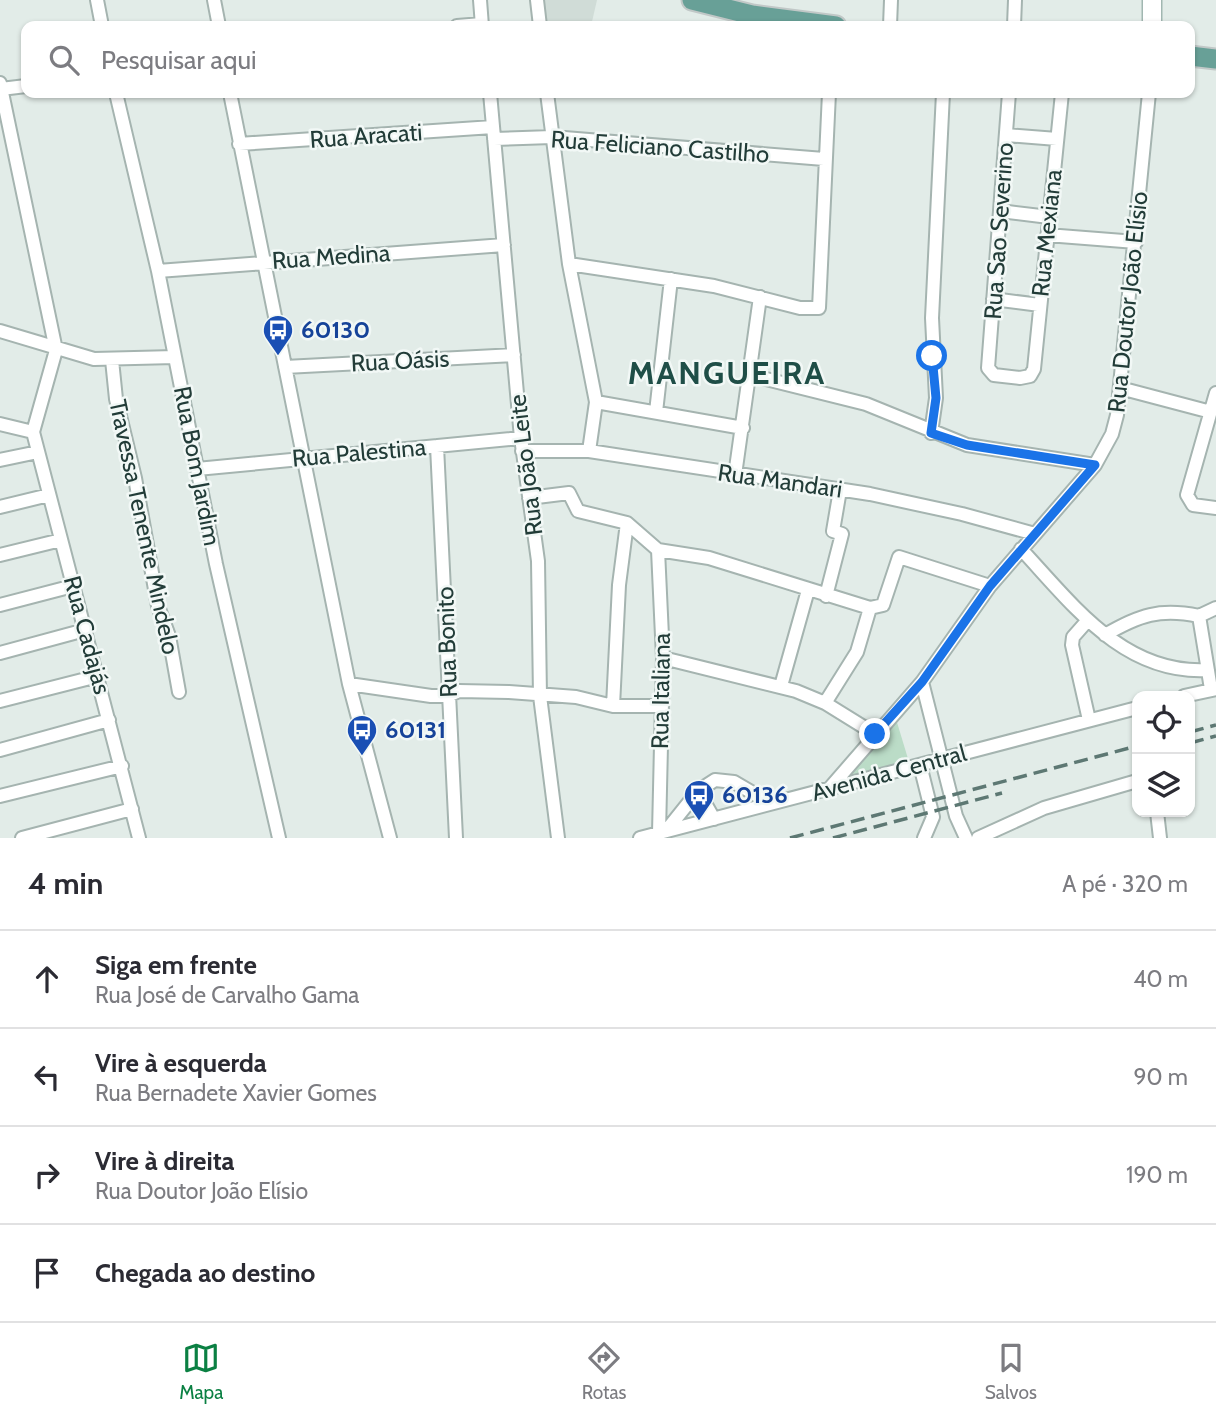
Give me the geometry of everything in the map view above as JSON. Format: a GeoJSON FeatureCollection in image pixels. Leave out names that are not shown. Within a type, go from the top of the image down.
{"type":"FeatureCollection","features":[{"type":"Feature","properties":{"kind":"main road"},"geometry":{"type":"LineString","coordinates":[[692,0],[752,15],[797,21]]}},
{"type":"Feature","properties":{"kind":"main road"},"geometry":{"type":"LineString","coordinates":[[1152,0],[1152,21]]}},
{"type":"Feature","properties":{"kind":"main road"},"geometry":{"type":"LineString","coordinates":[[1195,57],[1216,59]]}},
{"type":"Feature","properties":{"kind":"street"},"geometry":{"type":"LineString","coordinates":[[97,0],[101,21]]}},
{"type":"Feature","properties":{"kind":"street"},"geometry":{"type":"LineString","coordinates":[[214,0],[218,21]]}},
{"type":"Feature","properties":{"kind":"street"},"geometry":{"type":"LineString","coordinates":[[480,0],[482,21]]}},
{"type":"Feature","properties":{"kind":"street"},"geometry":{"type":"LineString","coordinates":[[537,0],[539,21]]}},
{"type":"Feature","properties":{"kind":"street"},"geometry":{"type":"LineString","coordinates":[[890,21],[891,0]]}},
{"type":"Feature","properties":{"kind":"street"},"geometry":{"type":"LineString","coordinates":[[1014,21],[1015,0]]}},
{"type":"Feature","properties":{"kind":"street"},"geometry":{"type":"LineString","coordinates":[[1142,0],[1151,21]]}},
{"type":"Feature","properties":{"kind":"street"},"geometry":{"type":"LineString","coordinates":[[4,427],[33,432],[56,350],[1,86],[21,86]]}},
{"type":"Feature","properties":{"kind":"street","name":"Rua Bom Jardim"},"geometry":{"type":"LineString","coordinates":[[117,98],[158,271],[197,469],[279,838]]}},
{"type":"Feature","properties":{"kind":"street"},"geometry":{"type":"LineString","coordinates":[[231,98],[349,684],[390,838]]}},
{"type":"Feature","properties":{"kind":"street","name":"Rua João Leite"},"geometry":{"type":"LineString","coordinates":[[490,98],[522,444],[538,561],[540,696],[558,838]]}},
{"type":"Feature","properties":{"kind":"street"},"geometry":{"type":"LineString","coordinates":[[548,98],[569,264],[596,402],[589,451]]}},
{"type":"Feature","properties":{"kind":"street"},"geometry":{"type":"LineString","coordinates":[[569,264],[760,296],[807,310],[819,308],[829,98]]}},
{"type":"Feature","properties":{"kind":"street"},"geometry":{"type":"LineString","coordinates":[[931,433],[936,398],[932,318],[943,98]]}},
{"type":"Feature","properties":{"kind":"street","name":"Rua Sao Severino"},"geometry":{"type":"LineString","coordinates":[[1009,98],[988,369],[993,375],[1020,379],[1032,374]]}},
{"type":"Feature","properties":{"kind":"street","name":"Rua Mexiana"},"geometry":{"type":"LineString","coordinates":[[1032,374],[1061,98]]}},
{"type":"Feature","properties":{"kind":"street","name":"Rua Doutor João Elísio"},"geometry":{"type":"LineString","coordinates":[[829,789],[922,682],[990,586],[1095,465],[1112,435],[1120,388],[1136,242],[1149,98]]}},
{"type":"Feature","properties":{"kind":"street","name":"Rua Aracati"},"geometry":{"type":"LineString","coordinates":[[239,144],[494,133]]}},
{"type":"Feature","properties":{"kind":"street","name":"Rua Feliciano Castilho"},"geometry":{"type":"LineString","coordinates":[[494,133],[824,159]]}},
{"type":"Feature","properties":{"kind":"street"},"geometry":{"type":"LineString","coordinates":[[1006,135],[1057,139]]}},
{"type":"Feature","properties":{"kind":"street"},"geometry":{"type":"LineString","coordinates":[[999,211],[1049,217]]}},
{"type":"Feature","properties":{"kind":"street"},"geometry":{"type":"LineString","coordinates":[[1047,234],[1136,242]]}},
{"type":"Feature","properties":{"kind":"street","name":"Rua Medina"},"geometry":{"type":"LineString","coordinates":[[158,271],[504,245]]}},
{"type":"Feature","properties":{"kind":"street"},"geometry":{"type":"LineString","coordinates":[[656,412],[671,279]]}},
{"type":"Feature","properties":{"kind":"street"},"geometry":{"type":"LineString","coordinates":[[736,475],[760,296]]}},
{"type":"Feature","properties":{"kind":"street"},"geometry":{"type":"LineString","coordinates":[[993,299],[1040,305]]}},
{"type":"Feature","properties":{"kind":"street"},"geometry":{"type":"LineString","coordinates":[[0,331],[56,350],[112,360],[175,357]]}},
{"type":"Feature","properties":{"kind":"street","name":"Rua Oásis"},"geometry":{"type":"LineString","coordinates":[[285,367],[514,355]]}},
{"type":"Feature","properties":{"kind":"street","name":"Travessa Tenente Mindelo"},"geometry":{"type":"LineString","coordinates":[[112,360],[116,399],[135,478],[158,606],[169,636],[179,692]]}},
{"type":"Feature","properties":{"kind":"street"},"geometry":{"type":"LineString","coordinates":[[750,375],[866,404],[931,433],[967,445],[1095,465]]}},
{"type":"Feature","properties":{"kind":"street"},"geometry":{"type":"LineString","coordinates":[[1120,388],[1210,412]]}},
{"type":"Feature","properties":{"kind":"street"},"geometry":{"type":"LineString","coordinates":[[1216,393],[1187,495],[1193,505],[1216,508]]}},
{"type":"Feature","properties":{"kind":"street"},"geometry":{"type":"LineString","coordinates":[[596,402],[743,428]]}},
{"type":"Feature","properties":{"kind":"street","name":"Rua Cadajás"},"geometry":{"type":"LineString","coordinates":[[33,432],[139,838]]}},
{"type":"Feature","properties":{"kind":"street","name":"Rua Palestina"},"geometry":{"type":"LineString","coordinates":[[197,469],[437,446],[522,444]]}},
{"type":"Feature","properties":{"kind":"street","name":"Rua Mandari"},"geometry":{"type":"LineString","coordinates":[[522,444],[589,451],[840,490],[962,514],[1035,534]]}},
{"type":"Feature","properties":{"kind":"street","name":"Rua Bonito"},"geometry":{"type":"LineString","coordinates":[[437,446],[456,838]]}},
{"type":"Feature","properties":{"kind":"street"},"geometry":{"type":"LineString","coordinates":[[0,460],[37,452]]}},
{"type":"Feature","properties":{"kind":"street"},"geometry":{"type":"LineString","coordinates":[[826,596],[842,534],[833,531],[840,490]]}},
{"type":"Feature","properties":{"kind":"street"},"geometry":{"type":"LineString","coordinates":[[529,498],[569,494],[578,511],[627,523],[658,550],[709,558],[872,608],[883,605],[897,558],[922,562],[990,586]]}},
{"type":"Feature","properties":{"kind":"street"},"geometry":{"type":"LineString","coordinates":[[0,507],[49,495]]}},
{"type":"Feature","properties":{"kind":"street"},"geometry":{"type":"LineString","coordinates":[[614,706],[619,585],[627,523]]}},
{"type":"Feature","properties":{"kind":"street"},"geometry":{"type":"LineString","coordinates":[[0,555],[61,540]]}},
{"type":"Feature","properties":{"kind":"street"},"geometry":{"type":"LineString","coordinates":[[1021,549],[1088,620],[1140,659],[1184,671],[1208,670]]}},
{"type":"Feature","properties":{"kind":"street","name":"Rua Italiana"},"geometry":{"type":"LineString","coordinates":[[658,550],[663,658],[660,706],[663,832]]}},
{"type":"Feature","properties":{"kind":"street"},"geometry":{"type":"LineString","coordinates":[[0,605],[73,586]]}},
{"type":"Feature","properties":{"kind":"street"},"geometry":{"type":"LineString","coordinates":[[780,686],[808,590]]}},
{"type":"Feature","properties":{"kind":"street"},"geometry":{"type":"LineString","coordinates":[[825,703],[857,652],[872,608]]}},
{"type":"Feature","properties":{"kind":"street"},"geometry":{"type":"LineString","coordinates":[[1105,635],[1124,623],[1164,611],[1199,616],[1216,608]]}},
{"type":"Feature","properties":{"kind":"street"},"geometry":{"type":"LineString","coordinates":[[1195,693],[1213,689],[1199,616]]}},
{"type":"Feature","properties":{"kind":"street"},"geometry":{"type":"LineString","coordinates":[[1088,620],[1073,637],[1072,645],[1089,720]]}},
{"type":"Feature","properties":{"kind":"street"},"geometry":{"type":"LineString","coordinates":[[0,653],[85,630]]}},
{"type":"Feature","properties":{"kind":"street"},"geometry":{"type":"LineString","coordinates":[[663,658],[780,686],[825,703],[875,734]]}},
{"type":"Feature","properties":{"kind":"street"},"geometry":{"type":"LineString","coordinates":[[0,701],[98,676]]}},
{"type":"Feature","properties":{"kind":"street"},"geometry":{"type":"LineString","coordinates":[[922,682],[956,816],[966,838]]}},
{"type":"Feature","properties":{"kind":"street"},"geometry":{"type":"LineString","coordinates":[[349,684],[415,694],[448,696],[472,691],[576,697],[614,706],[660,706]]}},
{"type":"Feature","properties":{"kind":"street","name":"Avenida Central"},"geometry":{"type":"LineString","coordinates":[[640,838],[1132,709]]}},
{"type":"Feature","properties":{"kind":"street"},"geometry":{"type":"LineString","coordinates":[[0,750],[109,720]]}},
{"type":"Feature","properties":{"kind":"street"},"geometry":{"type":"LineString","coordinates":[[920,765],[933,817],[924,838]]}},
{"type":"Feature","properties":{"kind":"street"},"geometry":{"type":"LineString","coordinates":[[0,796],[122,766]]}},
{"type":"Feature","properties":{"kind":"street"},"geometry":{"type":"LineString","coordinates":[[663,832],[698,791],[715,780],[727,780],[770,803]]}},
{"type":"Feature","properties":{"kind":"street"},"geometry":{"type":"LineString","coordinates":[[978,838],[1044,808],[1132,782]]}},
{"type":"Feature","properties":{"kind":"street"},"geometry":{"type":"LineString","coordinates":[[698,791],[714,819]]}},
{"type":"Feature","properties":{"kind":"street"},"geometry":{"type":"LineString","coordinates":[[23,838],[132,810]]}},
{"type":"Feature","properties":{"kind":"street"},"geometry":{"type":"LineString","coordinates":[[1158,817],[1160,838]]}},
{"type":"Feature","properties":{"kind":"shaded area"},"geometry":{"type":"Polygon","coordinates":[[[541,0],[597,0],[592,21],[543,21],[541,0]]]}},
{"type":"Feature","properties":{"kind":"green space"},"geometry":{"type":"Polygon","coordinates":[[[896,719],[909,762],[847,780],[896,719]]]}},
{"type":"Feature","properties":{"kind":"railway"},"geometry":{"type":"LineString","coordinates":[[1195,731],[1216,725]]}},
{"type":"Feature","properties":{"kind":"railway"},"geometry":{"type":"LineString","coordinates":[[1195,742],[1216,736]]}},
{"type":"Feature","properties":{"kind":"railway"},"geometry":{"type":"LineString","coordinates":[[790,838],[1132,747]]}},
{"type":"Feature","properties":{"kind":"railway"},"geometry":{"type":"LineString","coordinates":[[833,838],[1002,793]]}},
{"type":"Feature","properties":{"kind":"place","name":"60130"},"geometry":{"type":"Point","coordinates":[278,357]}},
{"type":"Feature","properties":{"kind":"place","name":"60131"},"geometry":{"type":"Point","coordinates":[362,757]}},
{"type":"Feature","properties":{"kind":"place","name":"60136"},"geometry":{"type":"Point","coordinates":[699,822]}},
{"type":"Feature","properties":{"kind":"district","name":"MANGUEIRA"},"geometry":{"type":"Point","coordinates":[727,373]}},
{"type":"Feature","properties":{"kind":"route"},"geometry":{"type":"LineString","coordinates":[[875,734],[922,682],[990,586],[1095,465],[967,445],[931,433],[936,398],[932,356]]}}]}
